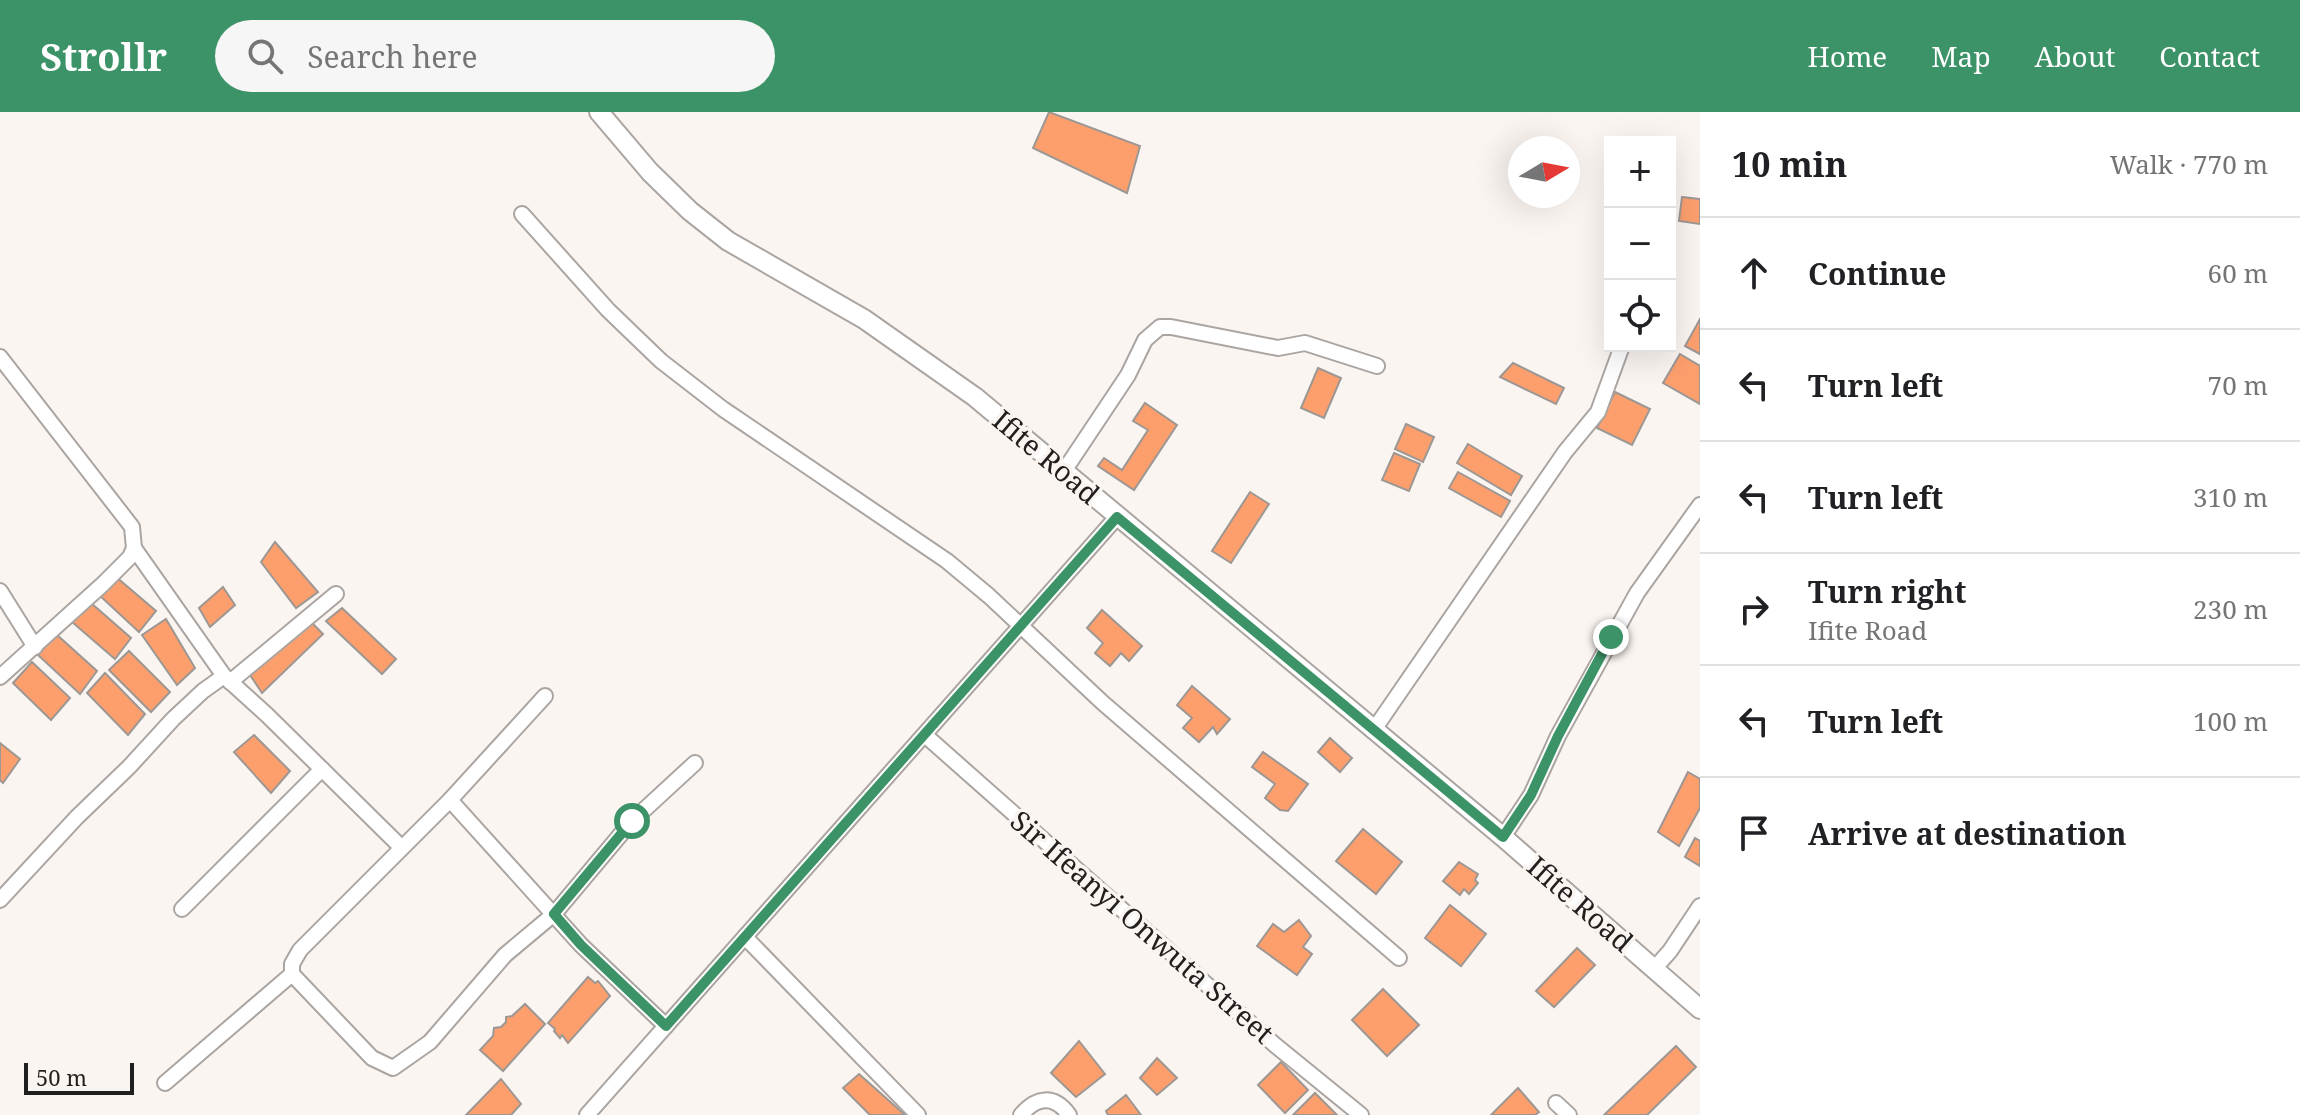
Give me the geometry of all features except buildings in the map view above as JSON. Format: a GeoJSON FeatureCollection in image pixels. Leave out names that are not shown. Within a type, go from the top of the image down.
{"type":"FeatureCollection","features":[{"type":"Feature","properties":{"kind":"street","name":"Ifite Road"},"geometry":{"type":"LineString","coordinates":[[599,112],[650,172],[690,211],[728,241],[864,319],[975,397],[1503,837],[1700,1009]]}},
{"type":"Feature","properties":{"kind":"street"},"geometry":{"type":"LineString","coordinates":[[522,214],[608,310],[661,361],[723,409],[947,561],[1103,703],[1399,958]]}},
{"type":"Feature","properties":{"kind":"street"},"geometry":{"type":"LineString","coordinates":[[1064,471],[1128,375],[1145,340],[1160,327],[1278,348],[1305,343],[1377,366]]}},
{"type":"Feature","properties":{"kind":"street"},"geometry":{"type":"LineString","coordinates":[[1373,731],[1565,452],[1598,412],[1620,352]]}},
{"type":"Feature","properties":{"kind":"street"},"geometry":{"type":"LineString","coordinates":[[0,357],[132,527],[134,548],[130,557],[0,677]]}},
{"type":"Feature","properties":{"kind":"street"},"geometry":{"type":"LineString","coordinates":[[1503,837],[1531,795],[1558,736],[1637,593],[1700,505]]}},
{"type":"Feature","properties":{"kind":"street"},"geometry":{"type":"LineString","coordinates":[[587,1115],[1117,517]]}},
{"type":"Feature","properties":{"kind":"street"},"geometry":{"type":"LineString","coordinates":[[134,548],[227,679],[401,847]]}},
{"type":"Feature","properties":{"kind":"street"},"geometry":{"type":"LineString","coordinates":[[0,591],[35,647]]}},
{"type":"Feature","properties":{"kind":"street"},"geometry":{"type":"LineString","coordinates":[[0,900],[67,827],[203,691],[227,679],[336,594]]}},
{"type":"Feature","properties":{"kind":"street"},"geometry":{"type":"LineString","coordinates":[[545,696],[450,800],[300,950],[292,964],[292,974],[312,998],[372,1058],[393,1068],[430,1042],[505,955],[554,914],[632,821],[695,763]]}},
{"type":"Feature","properties":{"kind":"street","name":"Sir Ifeanyi Onwuta Street"},"geometry":{"type":"LineString","coordinates":[[926,736],[1275,1045],[1361,1115]]}},
{"type":"Feature","properties":{"kind":"street"},"geometry":{"type":"LineString","coordinates":[[182,909],[322,769]]}},
{"type":"Feature","properties":{"kind":"street"},"geometry":{"type":"LineString","coordinates":[[450,800],[581,945],[666,1026]]}},
{"type":"Feature","properties":{"kind":"street"},"geometry":{"type":"LineString","coordinates":[[1654,969],[1700,906]]}},
{"type":"Feature","properties":{"kind":"street"},"geometry":{"type":"LineString","coordinates":[[745,937],[918,1115]]}},
{"type":"Feature","properties":{"kind":"street"},"geometry":{"type":"LineString","coordinates":[[165,1083],[292,974]]}},
{"type":"Feature","properties":{"kind":"street"},"geometry":{"type":"LineString","coordinates":[[1021,1115],[1031,1103],[1048,1100],[1069,1115]]}},
{"type":"Feature","properties":{"kind":"street"},"geometry":{"type":"LineString","coordinates":[[1556,1103],[1569,1115]]}},
{"type":"Feature","properties":{"kind":"route"},"geometry":{"type":"LineString","coordinates":[[632,821],[554,914],[581,945],[666,1026],[1117,517],[1503,837],[1531,795],[1558,736],[1611,637]]}}]}
